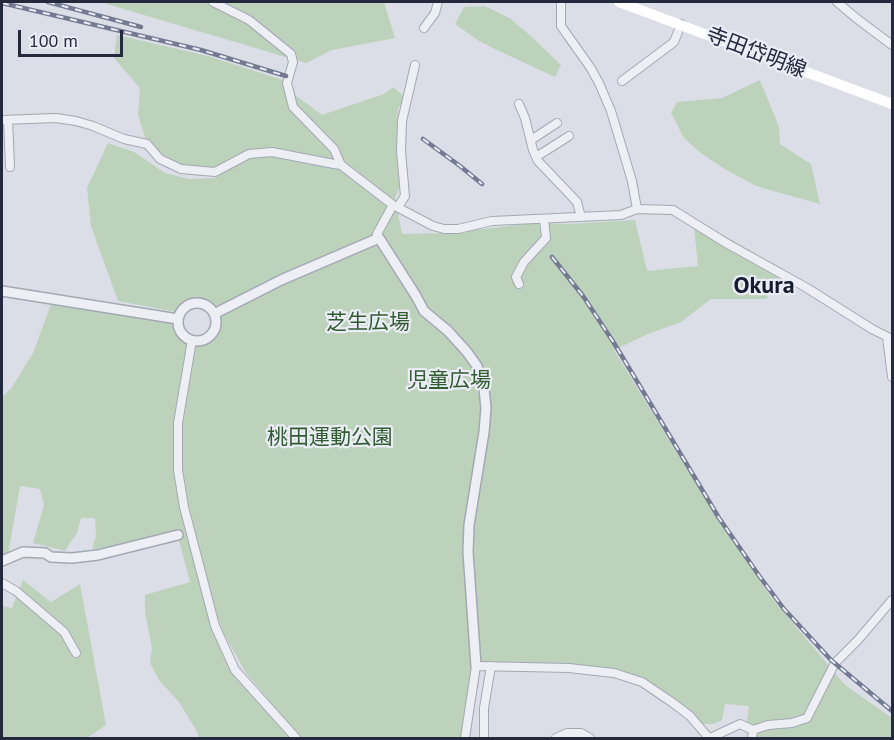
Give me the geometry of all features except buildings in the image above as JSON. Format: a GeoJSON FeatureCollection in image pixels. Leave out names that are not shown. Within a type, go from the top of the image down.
{"type":"FeatureCollection","features":[{"type":"Feature","properties":{"kind":"main road","name":"寺田岱明線"},"geometry":{"type":"LineString","coordinates":[[620,2],[892,104]]}},
{"type":"Feature","properties":{"kind":"street"},"geometry":{"type":"LineString","coordinates":[[213,2],[249,20],[291,54],[293,62],[287,83],[293,108],[334,149],[340,165]]}},
{"type":"Feature","properties":{"kind":"street"},"geometry":{"type":"LineString","coordinates":[[424,28],[435,13],[438,2]]}},
{"type":"Feature","properties":{"kind":"street"},"geometry":{"type":"LineString","coordinates":[[561,2],[561,26],[590,67],[611,111],[632,181],[637,209]]}},
{"type":"Feature","properties":{"kind":"street"},"geometry":{"type":"LineString","coordinates":[[837,2],[892,45]]}},
{"type":"Feature","properties":{"kind":"street"},"geometry":{"type":"LineString","coordinates":[[622,81],[674,42],[681,24]]}},
{"type":"Feature","properties":{"kind":"street"},"geometry":{"type":"LineString","coordinates":[[415,64],[402,121],[401,151],[405,196],[395,206],[377,234],[417,296],[424,311],[448,331],[477,366],[484,389],[486,408],[484,432],[470,522],[468,552],[476,666],[465,738]]}},
{"type":"Feature","properties":{"kind":"street"},"geometry":{"type":"LineString","coordinates":[[519,104],[536,157],[548,173],[577,202],[581,217]]}},
{"type":"Feature","properties":{"kind":"street"},"geometry":{"type":"LineString","coordinates":[[10,167],[5,120],[56,118],[93,126],[124,139],[147,144],[160,159],[181,169],[215,172],[249,154],[272,152],[340,165],[395,206],[433,226],[444,229],[458,229],[492,221],[621,215],[637,209],[673,210],[890,338],[892,377]]}},
{"type":"Feature","properties":{"kind":"street"},"geometry":{"type":"LineString","coordinates":[[531,140],[557,123]]}},
{"type":"Feature","properties":{"kind":"street"},"geometry":{"type":"LineString","coordinates":[[536,157],[569,136]]}},
{"type":"Feature","properties":{"kind":"street"},"geometry":{"type":"LineString","coordinates":[[519,284],[516,277],[524,262],[546,238],[544,219]]}},
{"type":"Feature","properties":{"kind":"street"},"geometry":{"type":"LineString","coordinates":[[214,314],[281,280],[379,238]]}},
{"type":"Feature","properties":{"kind":"street"},"geometry":{"type":"LineString","coordinates":[[2,291],[178,319]]}},
{"type":"Feature","properties":{"kind":"street"},"geometry":{"type":"LineString","coordinates":[[194,303],[206,305],[214,314],[215,326],[209,336],[198,341],[192,340],[181,332],[178,319],[183,308],[194,303]]}},
{"type":"Feature","properties":{"kind":"street"},"geometry":{"type":"LineString","coordinates":[[192,340],[178,423],[178,470],[184,507],[215,626],[235,670],[296,738]]}},
{"type":"Feature","properties":{"kind":"street"},"geometry":{"type":"LineString","coordinates":[[2,561],[23,552],[72,558],[98,555],[178,535]]}},
{"type":"Feature","properties":{"kind":"street"},"geometry":{"type":"LineString","coordinates":[[2,583],[16,591],[64,633],[76,653]]}},
{"type":"Feature","properties":{"kind":"street"},"geometry":{"type":"LineString","coordinates":[[476,666],[568,668],[614,673],[642,682],[690,716],[709,738],[740,724],[753,734],[768,725],[792,723],[807,718],[835,663],[892,600]]}},
{"type":"Feature","properties":{"kind":"street"},"geometry":{"type":"LineString","coordinates":[[484,738],[484,708],[491,666]]}},
{"type":"Feature","properties":{"kind":"street"},"geometry":{"type":"LineString","coordinates":[[556,738],[567,733],[581,733],[590,738]]}},
{"type":"Feature","properties":{"kind":"green space"},"geometry":{"type":"Polygon","coordinates":[[[100,2],[384,2],[395,38],[332,50],[306,63],[100,2]]]}},
{"type":"Feature","properties":{"kind":"green space"},"geometry":{"type":"Polygon","coordinates":[[[485,6],[511,19],[561,65],[555,77],[479,41],[455,24],[464,7],[485,6]]]}},
{"type":"Feature","properties":{"kind":"green space"},"geometry":{"type":"Polygon","coordinates":[[[117,35],[208,56],[292,83],[295,95],[322,115],[384,94],[393,87],[405,97],[398,109],[397,161],[401,183],[395,198],[402,234],[449,233],[534,223],[569,224],[635,220],[647,271],[698,266],[693,218],[783,269],[766,299],[711,299],[681,322],[614,350],[702,494],[771,597],[845,685],[892,718],[892,738],[757,738],[753,730],[746,727],[749,706],[725,704],[722,720],[713,724],[697,724],[642,682],[614,673],[476,666],[463,738],[300,738],[246,673],[224,634],[203,578],[214,623],[235,670],[296,738],[199,738],[179,702],[159,680],[150,663],[152,648],[145,612],[145,595],[190,582],[177,533],[92,549],[96,536],[95,518],[81,518],[77,533],[65,551],[33,543],[44,505],[40,489],[20,486],[8,555],[2,557],[2,397],[12,387],[33,353],[53,299],[175,318],[179,334],[194,345],[208,343],[220,332],[221,316],[215,306],[201,299],[186,302],[179,306],[176,312],[118,301],[91,226],[87,188],[108,143],[134,152],[165,173],[189,179],[215,178],[234,166],[215,172],[181,169],[160,159],[147,144],[138,115],[140,88],[114,58],[117,35]]]}},
{"type":"Feature","properties":{"kind":"green space"},"geometry":{"type":"Polygon","coordinates":[[[760,80],[779,127],[780,144],[811,164],[820,204],[756,186],[723,168],[684,138],[671,113],[677,102],[722,98],[760,80]]]}},
{"type":"Feature","properties":{"kind":"green space"},"geometry":{"type":"Polygon","coordinates":[[[23,580],[51,602],[80,584],[106,725],[87,738],[2,738],[2,606],[12,608],[23,580]]]}},
{"type":"Feature","properties":{"kind":"railway"},"geometry":{"type":"LineString","coordinates":[[48,2],[141,27]]}},
{"type":"Feature","properties":{"kind":"railway"},"geometry":{"type":"LineString","coordinates":[[2,3],[201,50],[286,76]]}},
{"type":"Feature","properties":{"kind":"railway"},"geometry":{"type":"LineString","coordinates":[[423,139],[482,184]]}},
{"type":"Feature","properties":{"kind":"railway"},"geometry":{"type":"LineString","coordinates":[[552,257],[583,296],[614,343],[719,518],[760,577],[784,609],[831,660],[892,711]]}},
{"type":"Feature","properties":{"kind":"district","name":"Okura"},"geometry":{"type":"Point","coordinates":[764,286]}},
{"type":"Feature","properties":{"kind":"park label","name":"芝生広場"},"geometry":{"type":"Point","coordinates":[368,323]}},
{"type":"Feature","properties":{"kind":"park label","name":"児童広場"},"geometry":{"type":"Point","coordinates":[449,381]}},
{"type":"Feature","properties":{"kind":"park label","name":"桃田運動公園"},"geometry":{"type":"Point","coordinates":[330,438]}}]}
